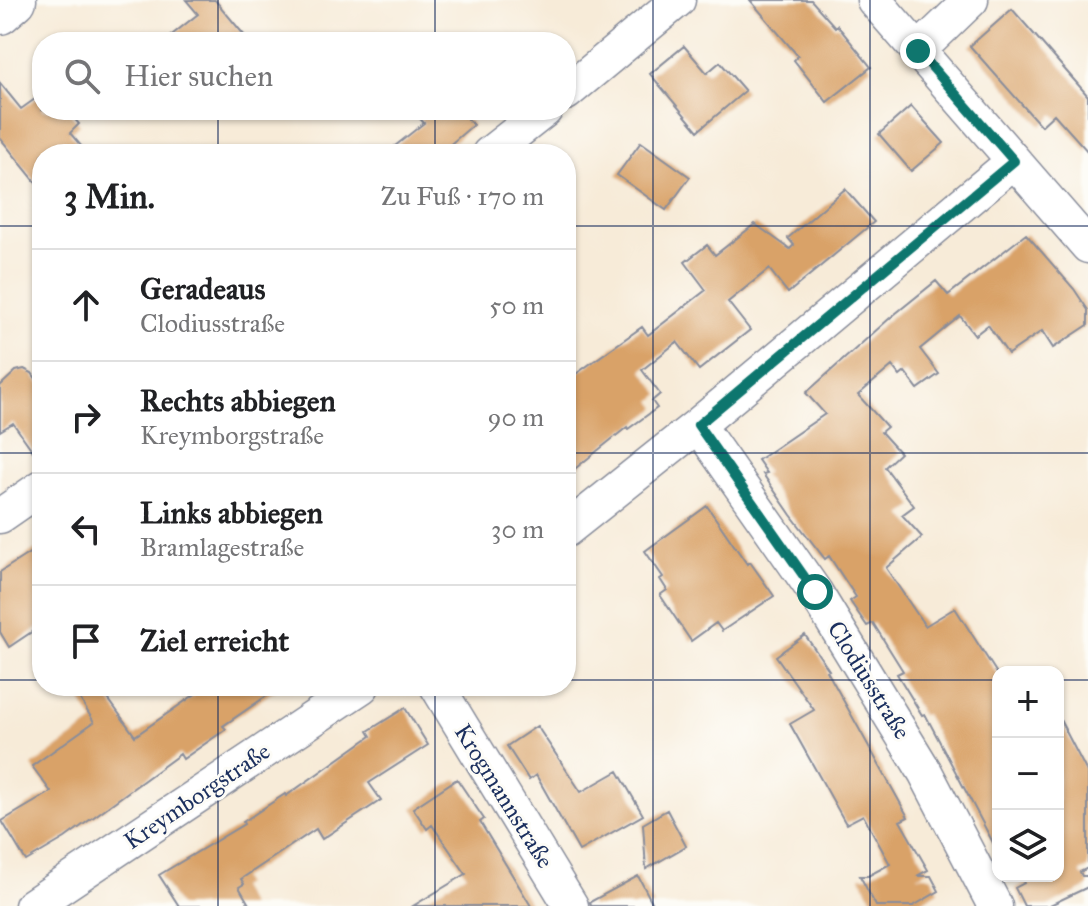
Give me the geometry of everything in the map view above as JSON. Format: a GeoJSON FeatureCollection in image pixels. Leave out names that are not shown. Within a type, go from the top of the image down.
{"type":"FeatureCollection","features":[{"type":"Feature","properties":{"kind":"street"},"geometry":{"type":"LineString","coordinates":[[0,13],[15,0]]}},
{"type":"Feature","properties":{"kind":"street"},"geometry":{"type":"LineString","coordinates":[[576,85],[678,0]]}},
{"type":"Feature","properties":{"kind":"street"},"geometry":{"type":"LineString","coordinates":[[874,0],[1088,246]]}},
{"type":"Feature","properties":{"kind":"street"},"geometry":{"type":"LineString","coordinates":[[918,51],[971,0]]}},
{"type":"Feature","properties":{"kind":"street"},"geometry":{"type":"LineString","coordinates":[[502,144],[532,120]]}},
{"type":"Feature","properties":{"kind":"street"},"geometry":{"type":"LineString","coordinates":[[576,522],[698,425],[1014,161]]}},
{"type":"Feature","properties":{"kind":"street","name":"Clodiusstraße"},"geometry":{"type":"LineString","coordinates":[[698,425],[823,604],[925,772],[995,906]]}},
{"type":"Feature","properties":{"kind":"street"},"geometry":{"type":"LineString","coordinates":[[0,516],[32,494]]}},
{"type":"Feature","properties":{"kind":"street","name":"Kreymborgstraße"},"geometry":{"type":"LineString","coordinates":[[32,906],[347,696]]}},
{"type":"Feature","properties":{"kind":"street","name":"Krogmannstraße"},"geometry":{"type":"LineString","coordinates":[[443,696],[571,906]]}},
{"type":"Feature","properties":{"kind":"building"},"geometry":{"type":"Polygon","coordinates":[[[186,0],[215,0],[242,32],[176,32],[198,14],[186,0]]]}},
{"type":"Feature","properties":{"kind":"building"},"geometry":{"type":"Polygon","coordinates":[[[750,0],[811,0],[835,27],[837,25],[871,67],[827,102],[794,60],[798,56],[750,0]]]}},
{"type":"Feature","properties":{"kind":"building"},"geometry":{"type":"Polygon","coordinates":[[[1012,9],[1088,96],[1088,152],[1054,114],[1041,126],[970,46],[1012,9]]]}},
{"type":"Feature","properties":{"kind":"building"},"geometry":{"type":"Polygon","coordinates":[[[684,46],[707,73],[720,62],[745,91],[698,131],[650,74],[684,46]]]}},
{"type":"Feature","properties":{"kind":"building"},"geometry":{"type":"Polygon","coordinates":[[[0,83],[21,109],[32,101],[32,120],[76,120],[79,124],[70,133],[79,144],[32,144],[32,178],[0,138],[0,83]]]}},
{"type":"Feature","properties":{"kind":"building"},"geometry":{"type":"Polygon","coordinates":[[[911,106],[944,143],[911,171],[879,134],[911,106]]]}},
{"type":"Feature","properties":{"kind":"building"},"geometry":{"type":"Polygon","coordinates":[[[421,120],[469,120],[473,125],[451,144],[398,144],[424,123],[421,120]]]}},
{"type":"Feature","properties":{"kind":"building"},"geometry":{"type":"Polygon","coordinates":[[[641,142],[690,177],[666,210],[617,175],[641,142]]]}},
{"type":"Feature","properties":{"kind":"building"},"geometry":{"type":"Polygon","coordinates":[[[845,189],[874,222],[788,293],[769,269],[728,302],[750,330],[699,370],[677,342],[642,370],[660,394],[652,401],[657,408],[627,427],[576,468],[576,374],[642,327],[648,335],[706,290],[685,262],[707,245],[715,255],[755,224],[790,249],[794,245],[788,238],[845,189]]]}},
{"type":"Feature","properties":{"kind":"building"},"geometry":{"type":"Polygon","coordinates":[[[1026,234],[1074,289],[1088,310],[1088,325],[1053,348],[1042,331],[1008,354],[988,325],[975,335],[960,316],[920,349],[939,374],[918,389],[905,372],[900,376],[892,366],[858,395],[887,427],[881,432],[900,453],[885,467],[914,506],[902,515],[922,537],[886,568],[925,626],[955,608],[992,666],[992,841],[925,714],[922,715],[897,674],[903,671],[873,623],[867,626],[850,601],[856,597],[829,556],[825,559],[791,515],[763,474],[767,473],[758,460],[825,414],[806,393],[890,318],[936,281],[948,295],[1026,234]]]}},
{"type":"Feature","properties":{"kind":"building"},"geometry":{"type":"Polygon","coordinates":[[[24,369],[32,373],[32,450],[13,423],[0,431],[0,386],[16,371],[24,369]]]}},
{"type":"Feature","properties":{"kind":"building"},"geometry":{"type":"Polygon","coordinates":[[[707,506],[747,564],[750,562],[774,596],[722,631],[716,623],[691,641],[660,595],[667,590],[660,579],[663,577],[645,551],[707,506]]]}},
{"type":"Feature","properties":{"kind":"building"},"geometry":{"type":"Polygon","coordinates":[[[32,551],[32,632],[9,647],[0,632],[0,572],[32,551]]]}},
{"type":"Feature","properties":{"kind":"building"},"geometry":{"type":"Polygon","coordinates":[[[805,635],[829,670],[908,817],[900,821],[928,870],[917,876],[931,876],[939,891],[913,906],[876,906],[860,876],[868,876],[890,864],[863,815],[846,824],[790,724],[814,710],[776,656],[805,635]]]}},
{"type":"Feature","properties":{"kind":"building"},"geometry":{"type":"Polygon","coordinates":[[[78,696],[106,696],[135,736],[193,696],[266,696],[183,759],[180,754],[65,838],[26,861],[2,821],[51,792],[32,766],[94,722],[78,696]]]}},
{"type":"Feature","properties":{"kind":"building"},"geometry":{"type":"Polygon","coordinates":[[[405,708],[428,745],[369,783],[381,800],[322,839],[316,829],[241,879],[244,884],[239,887],[250,906],[179,906],[159,875],[286,796],[371,736],[368,731],[405,708]]]}},
{"type":"Feature","properties":{"kind":"building"},"geometry":{"type":"Polygon","coordinates":[[[537,726],[581,792],[618,771],[643,815],[579,851],[536,775],[529,780],[507,746],[537,726]]]}},
{"type":"Feature","properties":{"kind":"building"},"geometry":{"type":"Polygon","coordinates":[[[1064,728],[1088,774],[1088,868],[1080,872],[1082,876],[1088,876],[1088,887],[1048,906],[1024,906],[1015,888],[1024,883],[1064,882],[1064,728]]]}},
{"type":"Feature","properties":{"kind":"building"},"geometry":{"type":"Polygon","coordinates":[[[457,779],[484,819],[480,822],[531,906],[413,906],[466,874],[432,825],[427,829],[413,808],[457,779]]]}},
{"type":"Feature","properties":{"kind":"building"},"geometry":{"type":"Polygon","coordinates":[[[667,810],[686,846],[646,869],[643,824],[667,810]]]}},
{"type":"Feature","properties":{"kind":"building"},"geometry":{"type":"Polygon","coordinates":[[[638,876],[654,906],[591,906],[590,902],[638,876]]]}},
{"type":"Feature","properties":{"kind":"route"},"geometry":{"type":"LineString","coordinates":[[815,592],[698,425],[1014,161],[918,51]]}}]}
